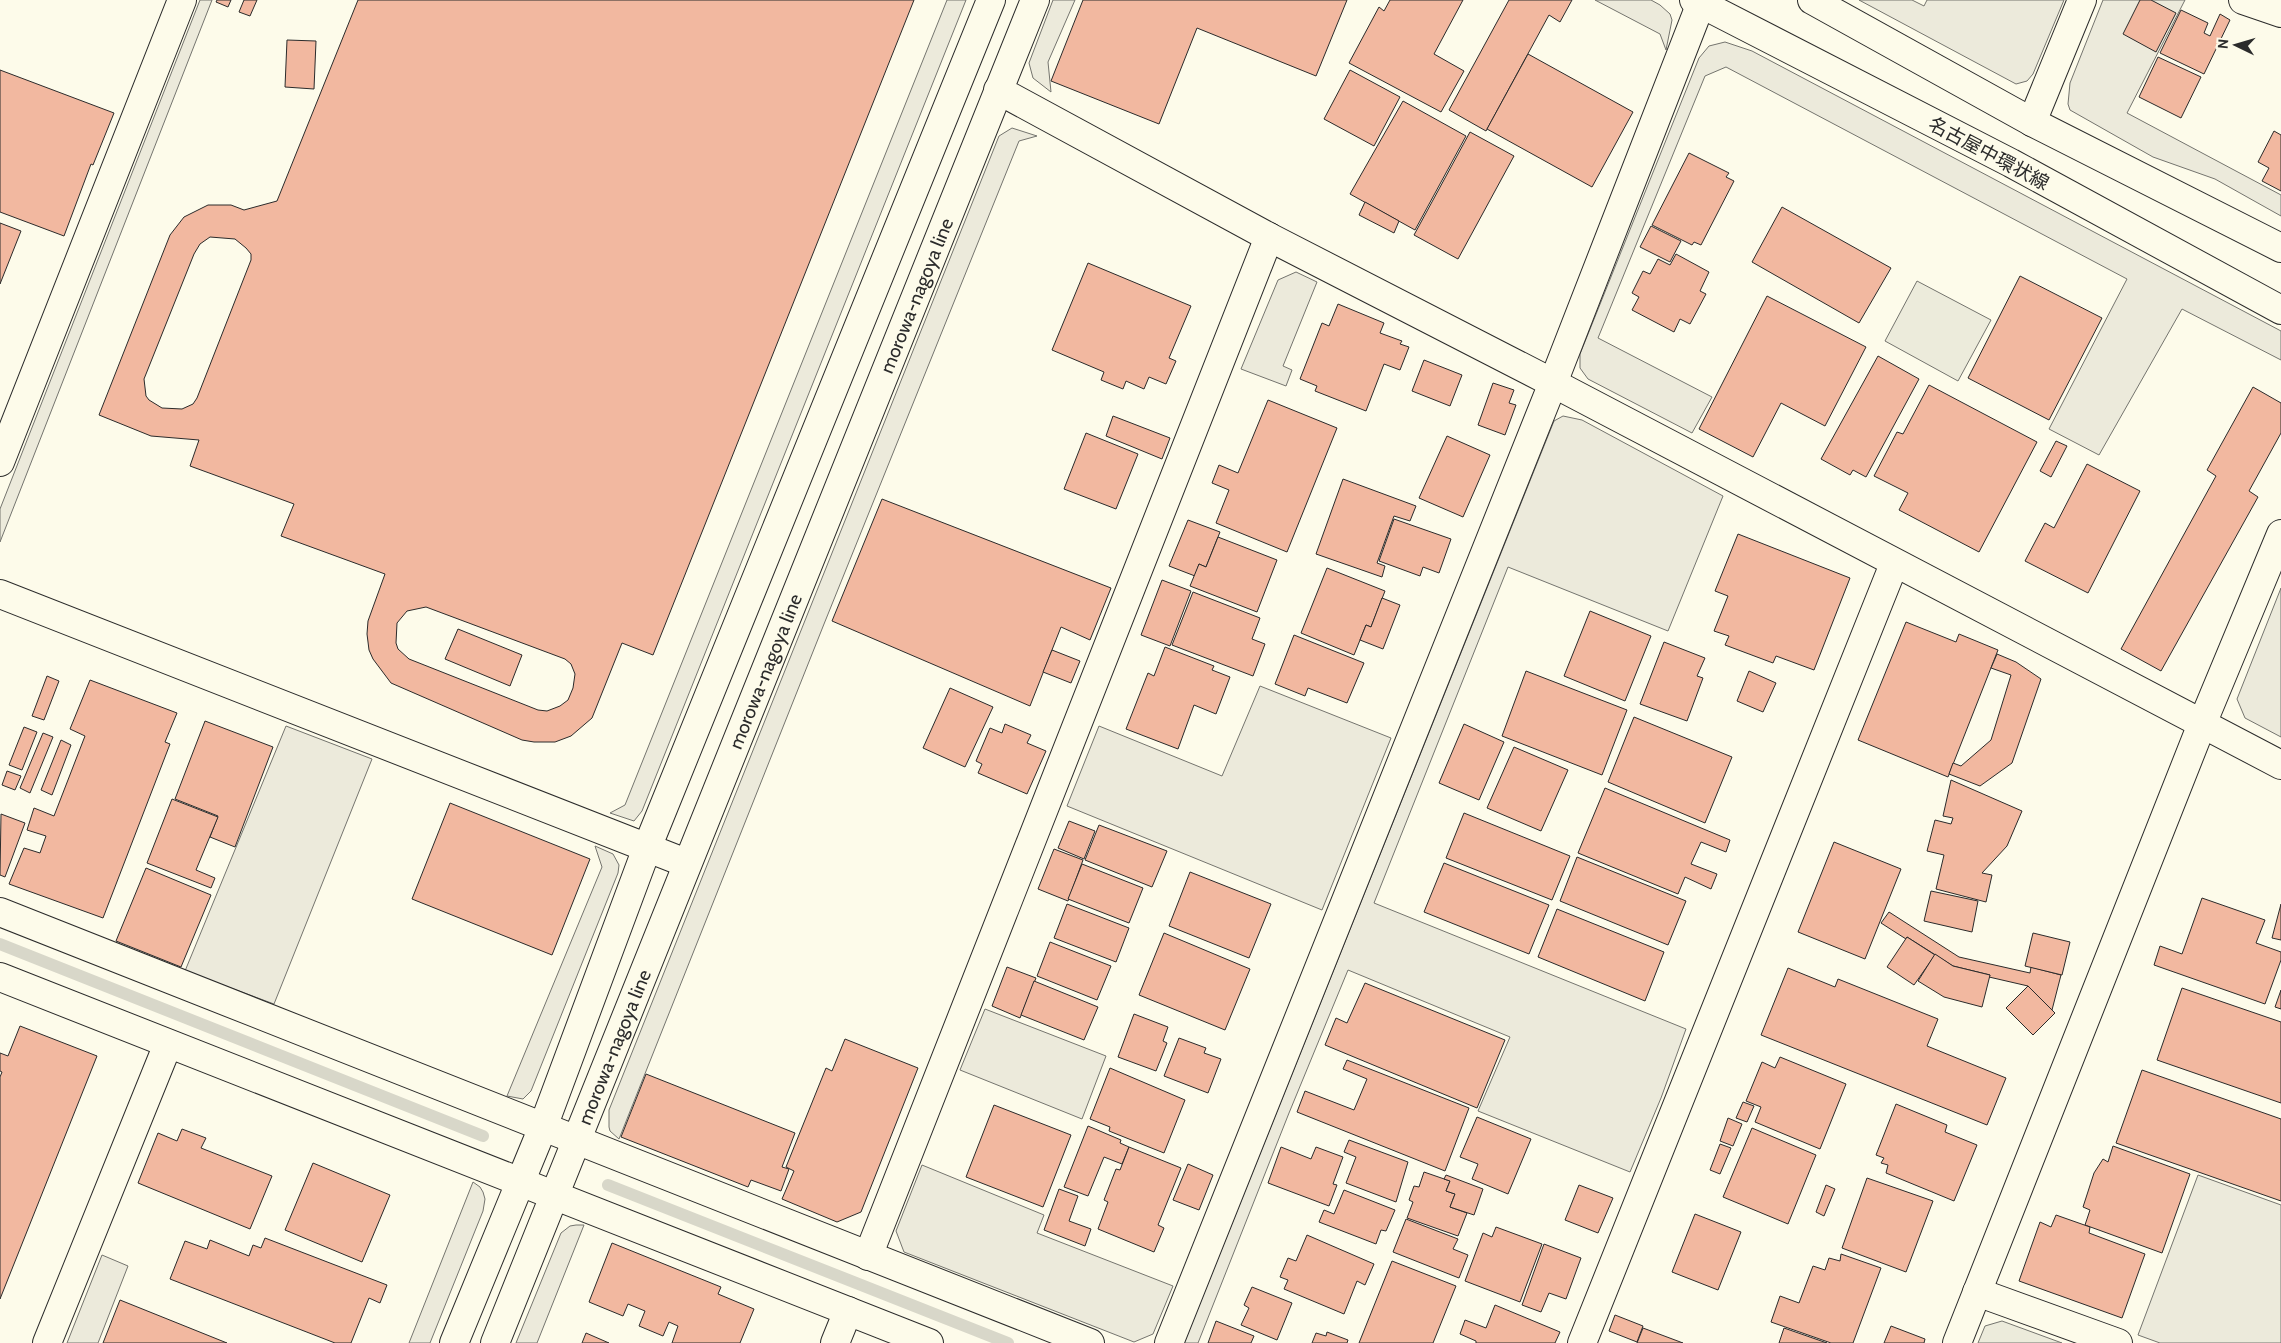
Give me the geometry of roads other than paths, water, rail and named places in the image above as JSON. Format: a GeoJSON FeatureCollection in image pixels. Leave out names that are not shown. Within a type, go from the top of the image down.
{"type":"FeatureCollection","features":[{"type":"Feature","properties":{"kind":"street"},"geometry":{"type":"LineString","coordinates":[[0,462],[182,0]]}},
{"type":"Feature","properties":{"kind":"street","name":"morowa-nagoya line"},"geometry":{"type":"LineString","coordinates":[[454,1343],[543,1128],[647,848],[991,0]]}},
{"type":"Feature","properties":{"kind":"street","name":"morowa-nagoya line"},"geometry":{"type":"LineString","coordinates":[[495,1343],[686,863],[1035,0]]}},
{"type":"Feature","properties":{"kind":"street"},"geometry":{"type":"LineString","coordinates":[[1812,0],[2032,122],[2276,243]]}},
{"type":"Feature","properties":{"kind":"street"},"geometry":{"type":"LineString","coordinates":[[2032,122],[2082,0]]}},
{"type":"Feature","properties":{"kind":"street"},"geometry":{"type":"LineString","coordinates":[[2244,0],[2281,13]]}},
{"type":"Feature","properties":{"kind":"street"},"geometry":{"type":"LineString","coordinates":[[1168,1343],[1553,383],[1698,2]]}},
{"type":"Feature","properties":{"kind":"street","name":"名古屋中環状線"},"geometry":{"type":"LineString","coordinates":[[1698,2],[2011,163],[2281,310]]}},
{"type":"Feature","properties":{"kind":"street"},"geometry":{"type":"LineString","coordinates":[[998,90],[1269,237],[1553,383],[1894,564],[2281,765]]}},
{"type":"Feature","properties":{"kind":"street"},"geometry":{"type":"LineString","coordinates":[[868,1256],[1269,237]]}},
{"type":"Feature","properties":{"kind":"street"},"geometry":{"type":"LineString","coordinates":[[1957,1343],[2202,724],[2281,534]]}},
{"type":"Feature","properties":{"kind":"street"},"geometry":{"type":"LineString","coordinates":[[1582,1343],[1894,564]]}},
{"type":"Feature","properties":{"kind":"street"},"geometry":{"type":"LineString","coordinates":[[0,594],[686,863]]}},
{"type":"Feature","properties":{"kind":"street"},"geometry":{"type":"LineString","coordinates":[[0,912],[1090,1343]]}},
{"type":"Feature","properties":{"kind":"street"},"geometry":{"type":"LineString","coordinates":[[0,977],[929,1343]]}},
{"type":"Feature","properties":{"kind":"street"},"geometry":{"type":"LineString","coordinates":[[47,1343],[168,1044]]}},
{"type":"Feature","properties":{"kind":"street"},"geometry":{"type":"LineString","coordinates":[[1977,1292],[2118,1343]]}},
{"type":"Feature","properties":{"kind":"street"},"geometry":{"type":"LineString","coordinates":[[835,1343],[848,1311]]}},
{"type":"Feature","properties":{"kind":"waterway"},"geometry":{"type":"LineString","coordinates":[[0,944],[483,1136]]}},
{"type":"Feature","properties":{"kind":"waterway"},"geometry":{"type":"LineString","coordinates":[[608,1185],[1008,1343]]}}]}
